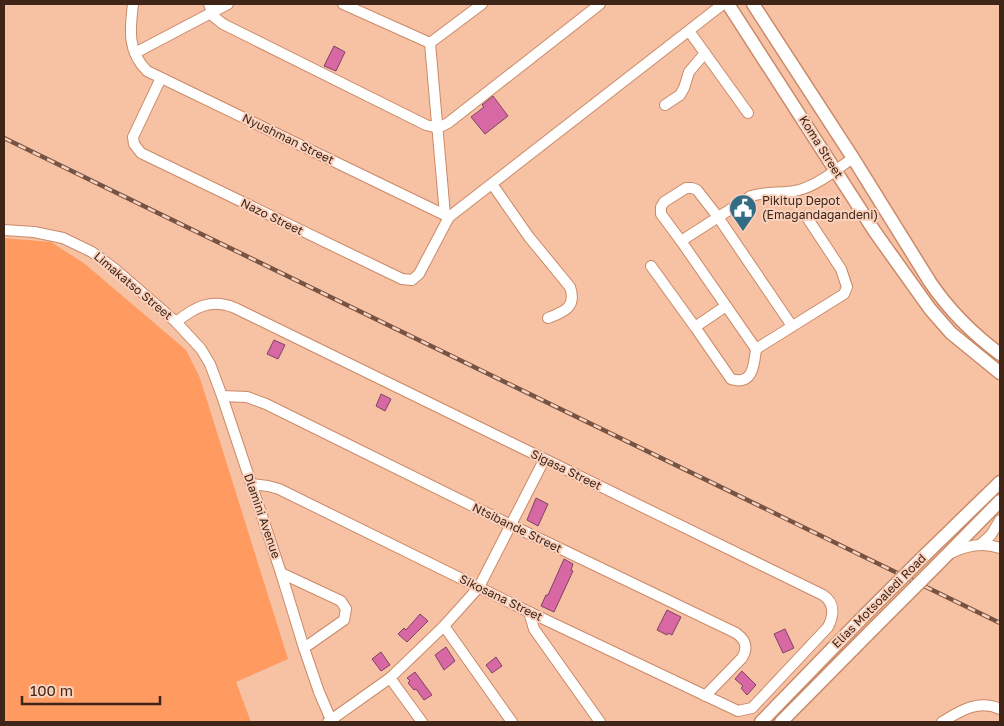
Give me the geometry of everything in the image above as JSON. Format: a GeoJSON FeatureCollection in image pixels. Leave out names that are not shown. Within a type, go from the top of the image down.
{"type":"FeatureCollection","features":[{"type":"Feature","properties":{"kind":"main road","name":"Koma Street"},"geometry":{"type":"LineString","coordinates":[[728,4],[875,232],[930,310],[951,333],[1000,373]]}},
{"type":"Feature","properties":{"kind":"main road","name":"Koma Street"},"geometry":{"type":"LineString","coordinates":[[753,4],[942,300],[962,321],[998,351]]}},
{"type":"Feature","properties":{"kind":"main road","name":"Elias Motsoaledi Road"},"geometry":{"type":"LineString","coordinates":[[760,722],[1000,482]]}},
{"type":"Feature","properties":{"kind":"main road","name":"Elias Motsoaledi Road"},"geometry":{"type":"LineString","coordinates":[[781,722],[1000,501]]}},
{"type":"Feature","properties":{"kind":"street"},"geometry":{"type":"LineString","coordinates":[[132,4],[130,32],[131,44],[135,53],[210,8],[228,4]]}},
{"type":"Feature","properties":{"kind":"street"},"geometry":{"type":"LineString","coordinates":[[343,4],[430,43]]}},
{"type":"Feature","properties":{"kind":"street"},"geometry":{"type":"LineString","coordinates":[[430,43],[482,4]]}},
{"type":"Feature","properties":{"kind":"street"},"geometry":{"type":"LineString","coordinates":[[210,8],[217,20],[227,26],[426,125],[438,128],[448,123],[600,4]]}},
{"type":"Feature","properties":{"kind":"street"},"geometry":{"type":"LineString","coordinates":[[430,43],[447,216],[492,184],[723,4]]}},
{"type":"Feature","properties":{"kind":"street"},"geometry":{"type":"LineString","coordinates":[[689,31],[748,113]]}},
{"type":"Feature","properties":{"kind":"street","name":"Nyushman Street"},"geometry":{"type":"LineString","coordinates":[[135,53],[147,71],[447,216]]}},
{"type":"Feature","properties":{"kind":"street"},"geometry":{"type":"LineString","coordinates":[[665,105],[680,95],[689,72],[705,53]]}},
{"type":"Feature","properties":{"kind":"street","name":"Nazo Street"},"geometry":{"type":"LineString","coordinates":[[161,78],[133,137],[136,148],[161,164],[405,280],[413,280],[417,276],[447,216]]}},
{"type":"Feature","properties":{"kind":"street"},"geometry":{"type":"LineString","coordinates":[[681,241],[752,196],[808,187],[853,158]]}},
{"type":"Feature","properties":{"kind":"street"},"geometry":{"type":"LineString","coordinates":[[492,184],[529,237],[570,287],[572,295],[571,304],[562,312],[548,318]]}},
{"type":"Feature","properties":{"kind":"street"},"geometry":{"type":"LineString","coordinates":[[650,266],[731,379],[738,382],[747,378],[754,368],[756,349],[661,214],[661,207],[664,202],[686,188],[697,190],[718,217],[792,326]]}},
{"type":"Feature","properties":{"kind":"street"},"geometry":{"type":"LineString","coordinates":[[756,349],[844,294],[847,287],[841,269],[806,216]]}},
{"type":"Feature","properties":{"kind":"street","name":"Limakatso Street"},"geometry":{"type":"LineString","coordinates":[[4,230],[34,232],[63,238],[81,246],[103,259],[176,322]]}},
{"type":"Feature","properties":{"kind":"street","name":"Sigasa Street"},"geometry":{"type":"LineString","coordinates":[[176,322],[199,307],[211,304],[227,304],[828,598],[833,610],[828,627],[752,708]]}},
{"type":"Feature","properties":{"kind":"street"},"geometry":{"type":"LineString","coordinates":[[695,327],[726,306]]}},
{"type":"Feature","properties":{"kind":"street","name":"Dlamini Avenue"},"geometry":{"type":"LineString","coordinates":[[176,322],[201,349],[210,364],[330,721]]}},
{"type":"Feature","properties":{"kind":"street","name":"Ntsibande Street"},"geometry":{"type":"LineString","coordinates":[[222,396],[247,397],[266,404],[740,636],[746,646],[742,658],[705,696]]}},
{"type":"Feature","properties":{"kind":"street"},"geometry":{"type":"LineString","coordinates":[[330,721],[390,678],[444,626],[479,587],[544,460]]}},
{"type":"Feature","properties":{"kind":"street","name":"Sikosana Street"},"geometry":{"type":"LineString","coordinates":[[251,484],[279,489],[529,612],[738,711],[752,708]]}},
{"type":"Feature","properties":{"kind":"street"},"geometry":{"type":"LineString","coordinates":[[981,544],[995,530],[1000,520]]}},
{"type":"Feature","properties":{"kind":"street"},"geometry":{"type":"LineString","coordinates":[[995,530],[1000,542]]}},
{"type":"Feature","properties":{"kind":"street"},"geometry":{"type":"LineString","coordinates":[[946,555],[961,548],[981,544],[1000,548]]}},
{"type":"Feature","properties":{"kind":"street"},"geometry":{"type":"LineString","coordinates":[[281,573],[341,601],[346,608],[344,620],[304,648]]}},
{"type":"Feature","properties":{"kind":"street"},"geometry":{"type":"LineString","coordinates":[[529,612],[534,629],[600,722]]}},
{"type":"Feature","properties":{"kind":"street"},"geometry":{"type":"LineString","coordinates":[[444,626],[512,722]]}},
{"type":"Feature","properties":{"kind":"street"},"geometry":{"type":"LineString","coordinates":[[390,678],[422,722]]}},
{"type":"Feature","properties":{"kind":"street"},"geometry":{"type":"LineString","coordinates":[[942,722],[965,708],[983,705],[994,706],[1000,709]]}},
{"type":"Feature","properties":{"kind":"shaded area"},"geometry":{"type":"Polygon","coordinates":[[[4,238],[51,242],[85,264],[186,350],[200,378],[288,659],[236,682],[251,722],[4,722],[4,238]]]}},
{"type":"Feature","properties":{"kind":"building"},"geometry":{"type":"Polygon","coordinates":[[[334,46],[345,52],[336,71],[324,66],[334,46]]]}},
{"type":"Feature","properties":{"kind":"building"},"geometry":{"type":"Polygon","coordinates":[[[493,96],[508,116],[485,134],[471,117],[484,107],[482,105],[493,96]]]}},
{"type":"Feature","properties":{"kind":"building"},"geometry":{"type":"Polygon","coordinates":[[[274,340],[285,345],[278,359],[267,354],[274,340]]]}},
{"type":"Feature","properties":{"kind":"building"},"geometry":{"type":"Polygon","coordinates":[[[381,394],[391,399],[385,411],[376,406],[381,394]]]}},
{"type":"Feature","properties":{"kind":"building"},"geometry":{"type":"Polygon","coordinates":[[[536,498],[548,504],[538,526],[527,520],[536,498]]]}},
{"type":"Feature","properties":{"kind":"building"},"geometry":{"type":"Polygon","coordinates":[[[564,559],[573,564],[571,570],[573,571],[554,612],[541,606],[564,559]]]}},
{"type":"Feature","properties":{"kind":"building"},"geometry":{"type":"Polygon","coordinates":[[[667,610],[681,617],[672,635],[668,633],[667,635],[657,630],[667,610]]]}},
{"type":"Feature","properties":{"kind":"building"},"geometry":{"type":"Polygon","coordinates":[[[420,614],[428,621],[407,642],[398,634],[404,628],[406,630],[420,614]]]}},
{"type":"Feature","properties":{"kind":"building"},"geometry":{"type":"Polygon","coordinates":[[[785,629],[794,648],[783,653],[774,634],[785,629]]]}},
{"type":"Feature","properties":{"kind":"building"},"geometry":{"type":"Polygon","coordinates":[[[446,647],[455,661],[444,670],[435,655],[446,647]]]}},
{"type":"Feature","properties":{"kind":"building"},"geometry":{"type":"Polygon","coordinates":[[[381,652],[390,665],[381,671],[372,659],[381,652]]]}},
{"type":"Feature","properties":{"kind":"building"},"geometry":{"type":"Polygon","coordinates":[[[496,657],[502,666],[492,673],[486,665],[496,657]]]}},
{"type":"Feature","properties":{"kind":"building"},"geometry":{"type":"Polygon","coordinates":[[[742,671],[756,685],[747,695],[741,688],[743,686],[735,679],[742,671]]]}},
{"type":"Feature","properties":{"kind":"building"},"geometry":{"type":"Polygon","coordinates":[[[415,672],[432,695],[424,700],[416,689],[414,690],[408,683],[410,681],[407,678],[415,672]]]}},
{"type":"Feature","properties":{"kind":"railway"},"geometry":{"type":"LineString","coordinates":[[4,138],[1000,623]]}},
{"type":"Feature","properties":{"kind":"place","name":"Pikitup Depot (Emagandagandeni)"},"geometry":{"type":"Point","coordinates":[743,232]}}]}
